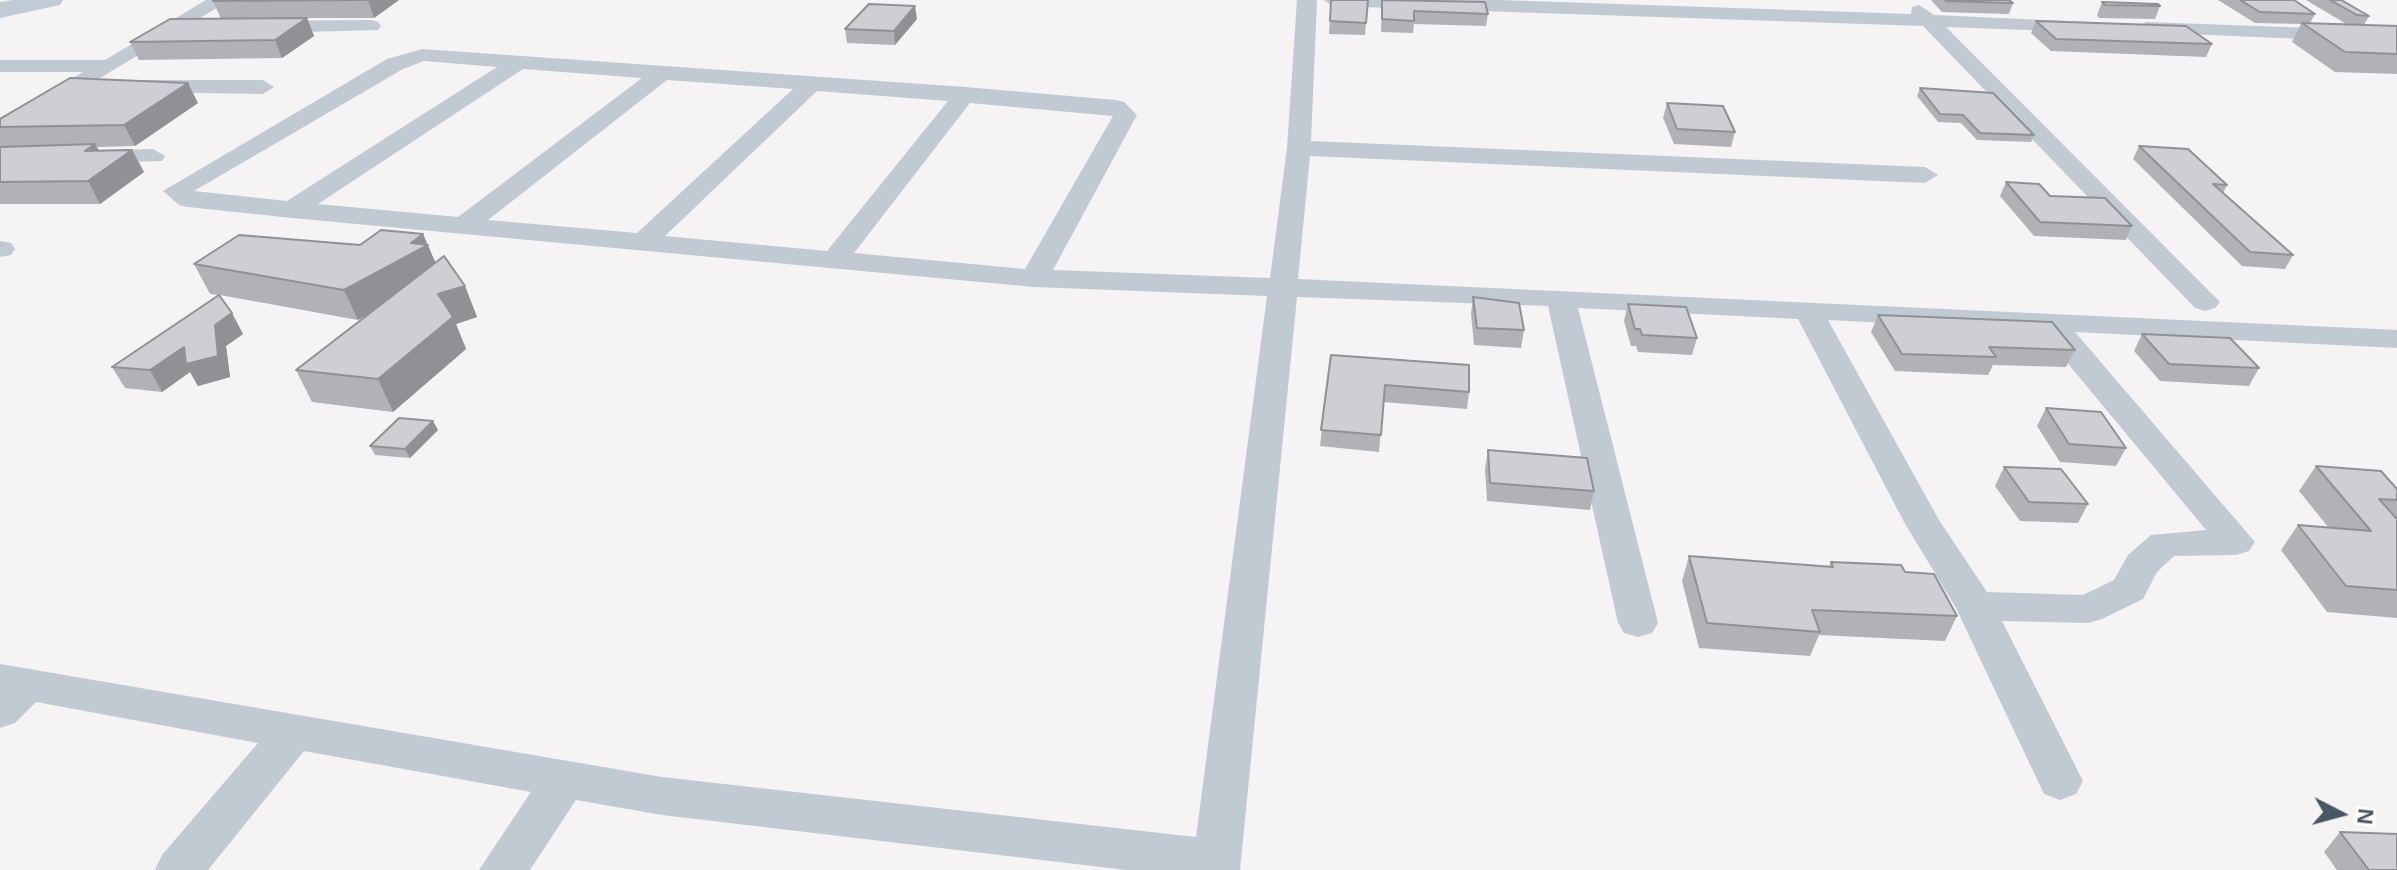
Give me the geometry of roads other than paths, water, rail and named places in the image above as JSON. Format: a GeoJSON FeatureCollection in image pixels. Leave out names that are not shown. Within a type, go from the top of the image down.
{"type":"FeatureCollection","features":[{"type":"Feature","properties":{"kind":"main road"},"geometry":{"type":"LineString","coordinates":[[0,10],[51,0]]}},
{"type":"Feature","properties":{"kind":"street"},"geometry":{"type":"LineString","coordinates":[[0,131],[220,0]]}},
{"type":"Feature","properties":{"kind":"street"},"geometry":{"type":"LineString","coordinates":[[9,692],[294,732],[662,796],[1217,865],[1299,148],[1307,0]]}},
{"type":"Feature","properties":{"kind":"street"},"geometry":{"type":"LineString","coordinates":[[1333,0],[1668,6],[2098,26]]}},
{"type":"Feature","properties":{"kind":"street"},"geometry":{"type":"LineString","coordinates":[[1908,0],[2205,302]]}},
{"type":"Feature","properties":{"kind":"street"},"geometry":{"type":"LineString","coordinates":[[2311,14],[2347,36]]}},
{"type":"Feature","properties":{"kind":"street"},"geometry":{"type":"LineString","coordinates":[[249,27],[371,26]]}},
{"type":"Feature","properties":{"kind":"street"},"geometry":{"type":"LineString","coordinates":[[173,28],[218,28]]}},
{"type":"Feature","properties":{"kind":"street"},"geometry":{"type":"LineString","coordinates":[[2129,28],[2397,37]]}},
{"type":"Feature","properties":{"kind":"street"},"geometry":{"type":"LineString","coordinates":[[1034,278],[1125,115],[1116,107],[433,55],[403,59],[176,191],[188,199],[292,210],[1034,278],[1561,298],[2397,339]]}},
{"type":"Feature","properties":{"kind":"street"},"geometry":{"type":"LineString","coordinates":[[292,210],[521,61]]}},
{"type":"Feature","properties":{"kind":"street"},"geometry":{"type":"LineString","coordinates":[[0,66],[109,66]]}},
{"type":"Feature","properties":{"kind":"street"},"geometry":{"type":"LineString","coordinates":[[463,226],[664,72]]}},
{"type":"Feature","properties":{"kind":"street"},"geometry":{"type":"LineString","coordinates":[[643,242],[813,83]]}},
{"type":"Feature","properties":{"kind":"street"},"geometry":{"type":"LineString","coordinates":[[73,88],[263,87]]}},
{"type":"Feature","properties":{"kind":"street"},"geometry":{"type":"LineString","coordinates":[[834,260],[965,94]]}},
{"type":"Feature","properties":{"kind":"street"},"geometry":{"type":"LineString","coordinates":[[1299,148],[1925,175]]}},
{"type":"Feature","properties":{"kind":"street"},"geometry":{"type":"LineString","coordinates":[[0,159],[153,156]]}},
{"type":"Feature","properties":{"kind":"street"},"geometry":{"type":"LineString","coordinates":[[1561,298],[1638,623]]}},
{"type":"Feature","properties":{"kind":"street"},"geometry":{"type":"LineString","coordinates":[[1808,310],[1922,522],[1975,606],[2060,781]]}},
{"type":"Feature","properties":{"kind":"street"},"geometry":{"type":"LineString","coordinates":[[1975,606],[2088,609],[2129,589],[2142,564],[2164,544],[2236,542],[2050,322]]}},
{"type":"Feature","properties":{"kind":"street"},"geometry":{"type":"LineString","coordinates":[[179,870],[294,732]]}},
{"type":"Feature","properties":{"kind":"street"},"geometry":{"type":"LineString","coordinates":[[503,870],[565,780]]}}]}
